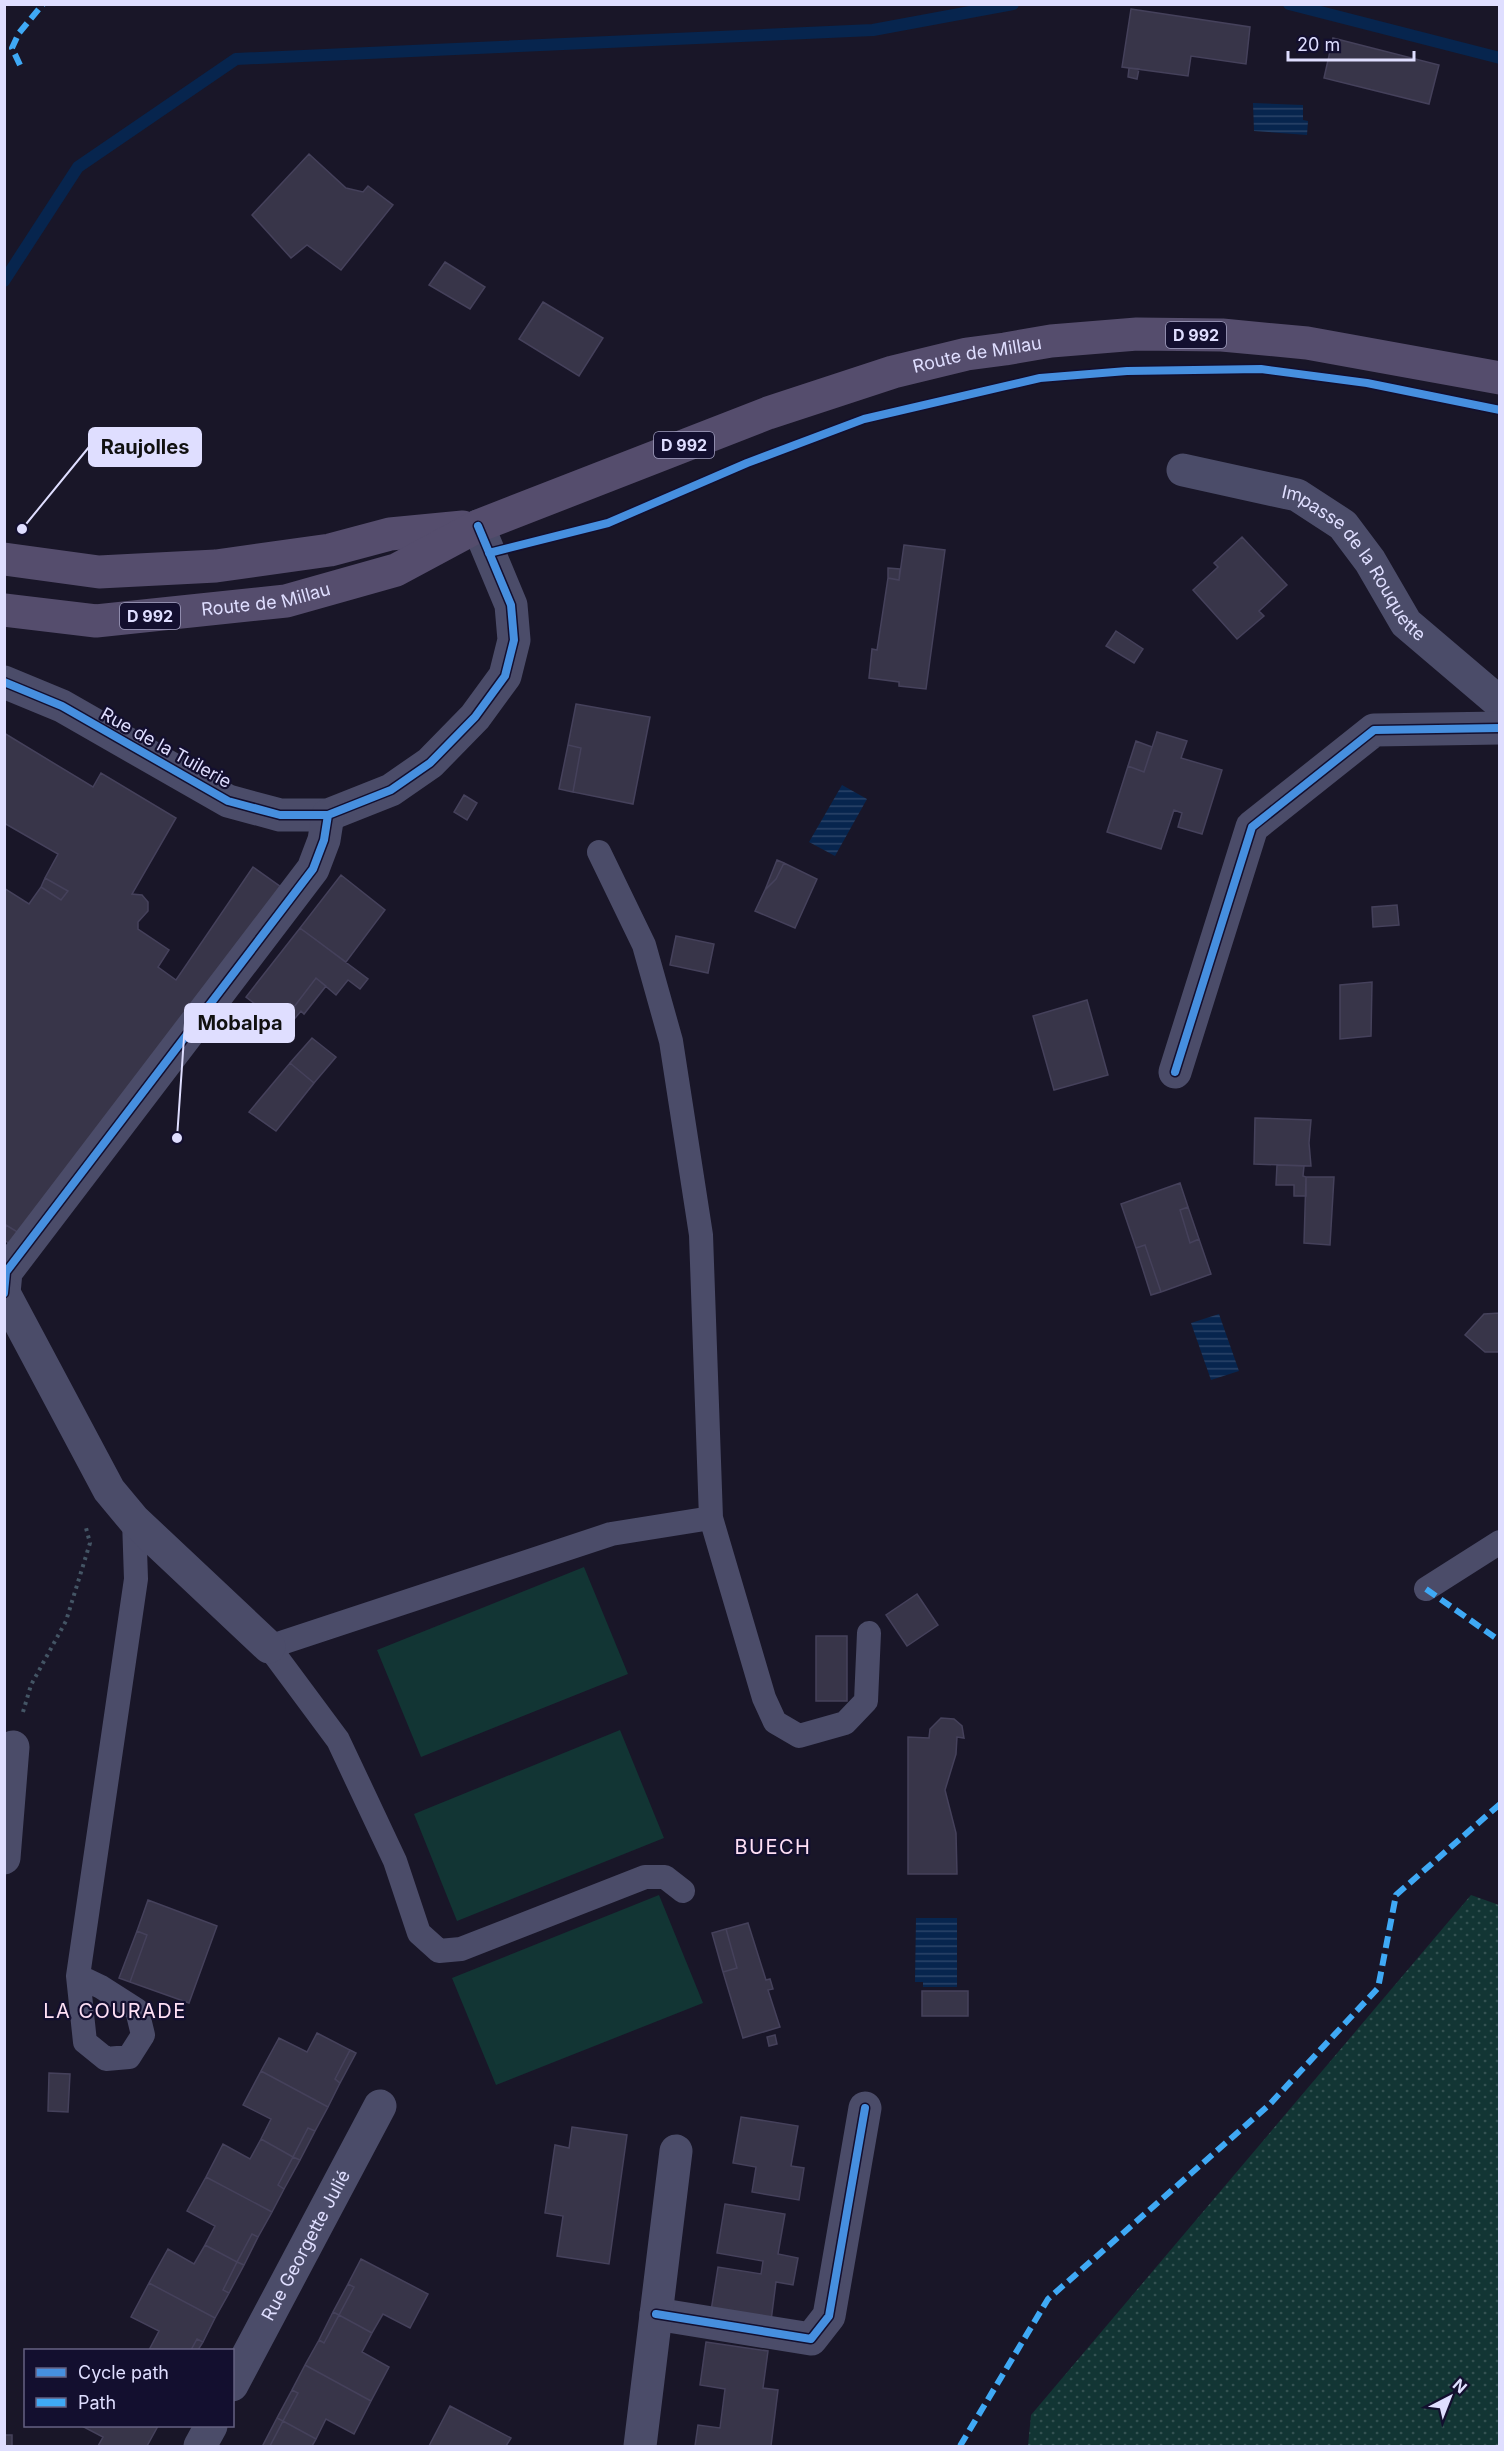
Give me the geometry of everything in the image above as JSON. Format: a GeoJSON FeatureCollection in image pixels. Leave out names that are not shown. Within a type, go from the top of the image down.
{"type":"FeatureCollection","features":[{"type":"Feature","properties":{"kind":"main road","name":"Route de Millau"},"geometry":{"type":"LineString","coordinates":[[4,610],[96,621],[286,601],[396,570],[478,526],[613,475],[704,436],[840,389],[892,372],[968,354],[1051,341],[1137,334],[1222,335],[1308,343],[1500,378]]}},
{"type":"Feature","properties":{"kind":"main road","name":"Route de Millau"},"geometry":{"type":"LineString","coordinates":[[4,559],[99,572],[216,566],[330,550],[390,534],[478,526]]}},
{"type":"Feature","properties":{"kind":"street","name":"Impasse de la Rouquette"},"geometry":{"type":"LineString","coordinates":[[1183,470],[1297,495],[1343,525],[1370,561],[1406,623],[1500,703]]}},
{"type":"Feature","properties":{"kind":"street","name":"Rue de la Tuilerie"},"geometry":{"type":"LineString","coordinates":[[4,682],[62,706],[228,801],[280,815],[328,815],[391,790],[430,763],[475,717],[505,676],[514,640],[511,605],[478,526]]}},
{"type":"Feature","properties":{"kind":"street"},"geometry":{"type":"LineString","coordinates":[[1175,1072],[1252,827],[1374,730],[1500,728]]}},
{"type":"Feature","properties":{"kind":"street"},"geometry":{"type":"LineString","coordinates":[[269,1647],[134,1520],[108,1490],[4,1293],[6,1272],[313,869],[324,840],[328,815]]}},
{"type":"Feature","properties":{"kind":"street"},"geometry":{"type":"LineString","coordinates":[[4,1858],[13,1747]]}},
{"type":"Feature","properties":{"kind":"street","name":"Rue Georgette Julié"},"geometry":{"type":"LineString","coordinates":[[234,2381],[380,2106]]}},
{"type":"Feature","properties":{"kind":"street"},"geometry":{"type":"LineString","coordinates":[[656,2314],[811,2339],[829,2316],[865,2108]]}},
{"type":"Feature","properties":{"kind":"street"},"geometry":{"type":"LineString","coordinates":[[640,2446],[676,2151]]}},
{"type":"Feature","properties":{"kind":"street"},"geometry":{"type":"LineString","coordinates":[[200,2446],[210,2427]]}},
{"type":"Feature","properties":{"kind":"lane"},"geometry":{"type":"LineString","coordinates":[[599,852],[644,945],[671,1041],[701,1235],[711,1518],[764,1698],[776,1722],[799,1736],[846,1723],[866,1701],[869,1633]]}},
{"type":"Feature","properties":{"kind":"lane"},"geometry":{"type":"LineString","coordinates":[[683,1891],[666,1877],[645,1877],[461,1949],[439,1951],[420,1933],[395,1861],[338,1740],[269,1647],[611,1534],[711,1518]]}},
{"type":"Feature","properties":{"kind":"lane"},"geometry":{"type":"LineString","coordinates":[[78,1976],[136,1579],[134,1520]]}},
{"type":"Feature","properties":{"kind":"lane"},"geometry":{"type":"LineString","coordinates":[[1426,1589],[1500,1542]]}},
{"type":"Feature","properties":{"kind":"path"},"geometry":{"type":"LineString","coordinates":[[13,1747],[31,1685],[66,1621],[90,1543],[84,1520]]}},
{"type":"Feature","properties":{"kind":"green space"},"geometry":{"type":"Polygon","coordinates":[[[584,1567],[628,1674],[421,1757],[377,1650],[584,1567]]]}},
{"type":"Feature","properties":{"kind":"green space"},"geometry":{"type":"Polygon","coordinates":[[[620,1730],[664,1838],[457,1921],[414,1814],[620,1730]]]}},
{"type":"Feature","properties":{"kind":"green space"},"geometry":{"type":"Polygon","coordinates":[[[659,1895],[703,2003],[496,2085],[452,1978],[659,1895]]]}},
{"type":"Feature","properties":{"kind":"green space"},"geometry":{"type":"Polygon","coordinates":[[[1471,1895],[1499,1905],[1499,2446],[1028,2446],[1031,2415],[1471,1895]]]}},
{"type":"Feature","properties":{"kind":"water"},"geometry":{"type":"Polygon","coordinates":[[[1253,103],[1303,105],[1303,120],[1308,121],[1307,135],[1254,131],[1253,103]]]}},
{"type":"Feature","properties":{"kind":"water"},"geometry":{"type":"Polygon","coordinates":[[[842,785],[867,799],[835,856],[809,842],[842,785]]]}},
{"type":"Feature","properties":{"kind":"water"},"geometry":{"type":"Polygon","coordinates":[[[1219,1314],[1239,1371],[1211,1380],[1191,1323],[1219,1314]]]}},
{"type":"Feature","properties":{"kind":"water"},"geometry":{"type":"Polygon","coordinates":[[[916,1918],[957,1918],[957,1987],[923,1987],[923,1982],[915,1982],[916,1918]]]}},
{"type":"Feature","properties":{"kind":"building"},"geometry":{"type":"Polygon","coordinates":[[[1131,9],[1250,27],[1246,64],[1191,56],[1188,76],[1122,67],[1131,9]]]}},
{"type":"Feature","properties":{"kind":"building"},"geometry":{"type":"Polygon","coordinates":[[[1333,38],[1439,65],[1429,104],[1324,78],[1333,38]]]}},
{"type":"Feature","properties":{"kind":"building"},"geometry":{"type":"Polygon","coordinates":[[[1129,68],[1139,69],[1137,79],[1128,77],[1129,68]]]}},
{"type":"Feature","properties":{"kind":"building"},"geometry":{"type":"Polygon","coordinates":[[[309,154],[346,188],[363,192],[368,186],[393,205],[341,270],[307,245],[291,258],[252,215],[309,154]]]}},
{"type":"Feature","properties":{"kind":"building"},"geometry":{"type":"Polygon","coordinates":[[[445,262],[485,287],[470,309],[429,285],[445,262]]]}},
{"type":"Feature","properties":{"kind":"building"},"geometry":{"type":"Polygon","coordinates":[[[543,302],[603,338],[579,376],[519,339],[543,302]]]}},
{"type":"Feature","properties":{"kind":"building"},"geometry":{"type":"Polygon","coordinates":[[[1242,537],[1287,585],[1259,611],[1264,616],[1237,639],[1193,590],[1218,567],[1214,563],[1242,537]]]}},
{"type":"Feature","properties":{"kind":"building"},"geometry":{"type":"Polygon","coordinates":[[[904,545],[945,550],[926,689],[899,686],[899,682],[869,678],[872,649],[877,650],[888,578],[899,580],[904,545]]]}},
{"type":"Feature","properties":{"kind":"building"},"geometry":{"type":"Polygon","coordinates":[[[888,568],[900,569],[899,580],[888,578],[888,568]]]}},
{"type":"Feature","properties":{"kind":"building"},"geometry":{"type":"Polygon","coordinates":[[[1116,631],[1143,649],[1134,663],[1106,646],[1116,631]]]}},
{"type":"Feature","properties":{"kind":"building"},"geometry":{"type":"Polygon","coordinates":[[[576,704],[650,717],[633,804],[573,792],[581,748],[568,745],[576,704]]]}},
{"type":"Feature","properties":{"kind":"building"},"geometry":{"type":"Polygon","coordinates":[[[1157,732],[1187,741],[1181,758],[1222,770],[1202,834],[1178,827],[1182,813],[1174,810],[1161,849],[1107,832],[1128,766],[1144,772],[1157,732]]]}},
{"type":"Feature","properties":{"kind":"building"},"geometry":{"type":"Polygon","coordinates":[[[4,733],[93,787],[101,773],[176,818],[132,894],[142,895],[148,902],[148,911],[138,922],[138,929],[169,950],[158,967],[176,980],[253,867],[288,892],[19,1233],[6,1225],[4,1228],[4,888],[29,904],[41,887],[61,900],[68,891],[45,878],[58,854],[4,823],[4,733]]]}},
{"type":"Feature","properties":{"kind":"building"},"geometry":{"type":"Polygon","coordinates":[[[1136,741],[1152,747],[1144,772],[1128,766],[1136,741]]]}},
{"type":"Feature","properties":{"kind":"building"},"geometry":{"type":"Polygon","coordinates":[[[568,745],[581,748],[573,792],[559,789],[568,745]]]}},
{"type":"Feature","properties":{"kind":"building"},"geometry":{"type":"Polygon","coordinates":[[[464,795],[477,803],[467,820],[454,812],[464,795]]]}},
{"type":"Feature","properties":{"kind":"building"},"geometry":{"type":"Polygon","coordinates":[[[777,860],[784,863],[776,879],[765,890],[777,860]]]}},
{"type":"Feature","properties":{"kind":"building"},"geometry":{"type":"Polygon","coordinates":[[[784,863],[817,879],[795,928],[755,911],[765,890],[776,879],[784,863]]]}},
{"type":"Feature","properties":{"kind":"building"},"geometry":{"type":"Polygon","coordinates":[[[341,875],[385,910],[346,962],[300,928],[341,875]]]}},
{"type":"Feature","properties":{"kind":"building"},"geometry":{"type":"Polygon","coordinates":[[[45,878],[68,891],[61,900],[41,887],[45,878]]]}},
{"type":"Feature","properties":{"kind":"building"},"geometry":{"type":"Polygon","coordinates":[[[1397,905],[1399,925],[1373,927],[1372,907],[1397,905]]]}},
{"type":"Feature","properties":{"kind":"building"},"geometry":{"type":"Polygon","coordinates":[[[300,928],[368,979],[360,989],[348,980],[336,995],[316,978],[281,1024],[246,997],[300,928]]]}},
{"type":"Feature","properties":{"kind":"building"},"geometry":{"type":"Polygon","coordinates":[[[676,936],[714,944],[708,973],[670,965],[676,936]]]}},
{"type":"Feature","properties":{"kind":"building"},"geometry":{"type":"Polygon","coordinates":[[[316,978],[326,986],[304,1014],[301,1011],[291,1023],[284,1020],[316,978]]]}},
{"type":"Feature","properties":{"kind":"building"},"geometry":{"type":"Polygon","coordinates":[[[1372,982],[1371,1036],[1340,1039],[1340,985],[1372,982]]]}},
{"type":"Feature","properties":{"kind":"building"},"geometry":{"type":"Polygon","coordinates":[[[1087,1000],[1108,1075],[1054,1090],[1033,1016],[1087,1000]]]}},
{"type":"Feature","properties":{"kind":"building"},"geometry":{"type":"Polygon","coordinates":[[[312,1038],[336,1057],[314,1083],[290,1063],[312,1038]]]}},
{"type":"Feature","properties":{"kind":"building"},"geometry":{"type":"Polygon","coordinates":[[[290,1063],[314,1083],[276,1131],[249,1112],[290,1063]]]}},
{"type":"Feature","properties":{"kind":"building"},"geometry":{"type":"Polygon","coordinates":[[[1255,1118],[1311,1120],[1309,1143],[1311,1166],[1254,1164],[1255,1118]]]}},
{"type":"Feature","properties":{"kind":"building"},"geometry":{"type":"Polygon","coordinates":[[[1277,1165],[1304,1166],[1306,1196],[1294,1196],[1294,1185],[1276,1185],[1277,1165]]]}},
{"type":"Feature","properties":{"kind":"building"},"geometry":{"type":"Polygon","coordinates":[[[1306,1177],[1334,1177],[1330,1245],[1304,1243],[1306,1177]]]}},
{"type":"Feature","properties":{"kind":"building"},"geometry":{"type":"Polygon","coordinates":[[[1180,1183],[1188,1207],[1180,1210],[1190,1243],[1199,1239],[1211,1274],[1161,1292],[1145,1245],[1136,1248],[1121,1204],[1180,1183]]]}},
{"type":"Feature","properties":{"kind":"building"},"geometry":{"type":"Polygon","coordinates":[[[1188,1207],[1199,1239],[1190,1243],[1180,1210],[1188,1207]]]}},
{"type":"Feature","properties":{"kind":"building"},"geometry":{"type":"Polygon","coordinates":[[[6,1225],[19,1233],[10,1244],[4,1240],[6,1225]]]}},
{"type":"Feature","properties":{"kind":"building"},"geometry":{"type":"Polygon","coordinates":[[[1145,1245],[1161,1292],[1151,1295],[1136,1248],[1145,1245]]]}},
{"type":"Feature","properties":{"kind":"building"},"geometry":{"type":"Polygon","coordinates":[[[1500,1313],[1500,1352],[1485,1352],[1465,1335],[1484,1314],[1500,1313]]]}},
{"type":"Feature","properties":{"kind":"building"},"geometry":{"type":"Polygon","coordinates":[[[917,1594],[938,1625],[907,1646],[886,1615],[917,1594]]]}},
{"type":"Feature","properties":{"kind":"building"},"geometry":{"type":"Polygon","coordinates":[[[816,1636],[847,1636],[847,1701],[816,1701],[816,1636]]]}},
{"type":"Feature","properties":{"kind":"building"},"geometry":{"type":"Polygon","coordinates":[[[941,1718],[954,1719],[962,1726],[964,1738],[957,1737],[956,1754],[945,1790],[956,1833],[957,1874],[908,1874],[908,1737],[929,1738],[930,1729],[941,1718]]]}},
{"type":"Feature","properties":{"kind":"building"},"geometry":{"type":"Polygon","coordinates":[[[148,1900],[217,1926],[189,2003],[130,1982],[147,1935],[137,1931],[148,1900]]]}},
{"type":"Feature","properties":{"kind":"building"},"geometry":{"type":"Polygon","coordinates":[[[748,1923],[766,1980],[770,1979],[773,1989],[768,1990],[780,2027],[743,2038],[723,1972],[737,1968],[726,1929],[748,1923]]]}},
{"type":"Feature","properties":{"kind":"building"},"geometry":{"type":"Polygon","coordinates":[[[726,1929],[737,1968],[723,1972],[712,1933],[726,1929]]]}},
{"type":"Feature","properties":{"kind":"building"},"geometry":{"type":"Polygon","coordinates":[[[137,1931],[147,1935],[130,1982],[119,1978],[137,1931]]]}},
{"type":"Feature","properties":{"kind":"building"},"geometry":{"type":"Polygon","coordinates":[[[922,1991],[968,1991],[968,2016],[922,2016],[922,1991]]]}},
{"type":"Feature","properties":{"kind":"building"},"geometry":{"type":"Polygon","coordinates":[[[317,2033],[350,2050],[335,2079],[340,2083],[328,2107],[261,2071],[279,2038],[307,2052],[317,2033]]]}},
{"type":"Feature","properties":{"kind":"building"},"geometry":{"type":"Polygon","coordinates":[[[775,2035],[777,2044],[769,2046],[767,2037],[775,2035]]]}},
{"type":"Feature","properties":{"kind":"building"},"geometry":{"type":"Polygon","coordinates":[[[350,2050],[356,2053],[340,2083],[335,2079],[350,2050]]]}},
{"type":"Feature","properties":{"kind":"building"},"geometry":{"type":"Polygon","coordinates":[[[261,2071],[328,2107],[315,2131],[308,2128],[293,2157],[261,2139],[271,2119],[243,2105],[261,2071]]]}},
{"type":"Feature","properties":{"kind":"building"},"geometry":{"type":"Polygon","coordinates":[[[49,2073],[70,2074],[68,2112],[48,2111],[49,2073]]]}},
{"type":"Feature","properties":{"kind":"building"},"geometry":{"type":"Polygon","coordinates":[[[741,2117],[798,2126],[791,2166],[804,2168],[799,2200],[752,2192],[756,2167],[733,2163],[741,2117]]]}},
{"type":"Feature","properties":{"kind":"building"},"geometry":{"type":"Polygon","coordinates":[[[572,2127],[627,2135],[609,2264],[557,2256],[563,2216],[545,2213],[555,2145],[569,2148],[572,2127]]]}},
{"type":"Feature","properties":{"kind":"building"},"geometry":{"type":"Polygon","coordinates":[[[308,2128],[315,2131],[300,2160],[293,2157],[308,2128]]]}},
{"type":"Feature","properties":{"kind":"building"},"geometry":{"type":"Polygon","coordinates":[[[261,2139],[293,2157],[278,2185],[284,2189],[272,2212],[206,2177],[223,2144],[250,2159],[261,2139]]]}},
{"type":"Feature","properties":{"kind":"building"},"geometry":{"type":"Polygon","coordinates":[[[293,2157],[300,2160],[284,2189],[278,2185],[293,2157]]]}},
{"type":"Feature","properties":{"kind":"building"},"geometry":{"type":"Polygon","coordinates":[[[206,2177],[272,2212],[258,2237],[252,2234],[237,2262],[205,2245],[215,2226],[187,2211],[206,2177]]]}},
{"type":"Feature","properties":{"kind":"building"},"geometry":{"type":"Polygon","coordinates":[[[725,2204],[785,2214],[778,2254],[798,2258],[793,2285],[776,2282],[771,2321],[711,2311],[718,2267],[761,2274],[763,2261],[717,2253],[725,2204]]]}},
{"type":"Feature","properties":{"kind":"building"},"geometry":{"type":"Polygon","coordinates":[[[252,2234],[258,2237],[244,2265],[237,2262],[252,2234]]]}},
{"type":"Feature","properties":{"kind":"building"},"geometry":{"type":"Polygon","coordinates":[[[205,2245],[237,2262],[223,2290],[229,2293],[215,2318],[149,2283],[168,2249],[194,2264],[205,2245]]]}},
{"type":"Feature","properties":{"kind":"building"},"geometry":{"type":"Polygon","coordinates":[[[361,2259],[428,2294],[410,2328],[383,2314],[372,2333],[339,2315],[354,2287],[348,2284],[361,2259]]]}},
{"type":"Feature","properties":{"kind":"building"},"geometry":{"type":"Polygon","coordinates":[[[237,2262],[244,2265],[229,2293],[223,2290],[237,2262]]]}},
{"type":"Feature","properties":{"kind":"building"},"geometry":{"type":"Polygon","coordinates":[[[149,2283],[215,2318],[203,2342],[197,2339],[192,2349],[150,2349],[159,2331],[131,2317],[149,2283]]]}},
{"type":"Feature","properties":{"kind":"building"},"geometry":{"type":"Polygon","coordinates":[[[348,2284],[354,2287],[339,2315],[333,2312],[348,2284]]]}},
{"type":"Feature","properties":{"kind":"building"},"geometry":{"type":"Polygon","coordinates":[[[333,2312],[339,2315],[324,2343],[319,2340],[333,2312]]]}},
{"type":"Feature","properties":{"kind":"building"},"geometry":{"type":"Polygon","coordinates":[[[339,2315],[372,2333],[362,2352],[389,2367],[371,2401],[305,2365],[319,2340],[324,2343],[339,2315]]]}},
{"type":"Feature","properties":{"kind":"building"},"geometry":{"type":"Polygon","coordinates":[[[197,2339],[203,2342],[199,2349],[192,2349],[197,2339]]]}},
{"type":"Feature","properties":{"kind":"building"},"geometry":{"type":"Polygon","coordinates":[[[706,2342],[768,2351],[763,2388],[778,2390],[771,2446],[695,2446],[698,2425],[720,2428],[725,2389],[700,2385],[706,2342]]]}},
{"type":"Feature","properties":{"kind":"building"},"geometry":{"type":"Polygon","coordinates":[[[305,2365],[371,2401],[354,2434],[326,2419],[316,2439],[283,2421],[298,2393],[292,2390],[305,2365]]]}},
{"type":"Feature","properties":{"kind":"building"},"geometry":{"type":"Polygon","coordinates":[[[292,2390],[298,2393],[283,2421],[277,2418],[292,2390]]]}},
{"type":"Feature","properties":{"kind":"building"},"geometry":{"type":"Polygon","coordinates":[[[450,2406],[511,2438],[506,2446],[429,2446],[450,2406]]]}},
{"type":"Feature","properties":{"kind":"building"},"geometry":{"type":"Polygon","coordinates":[[[277,2418],[283,2421],[270,2446],[265,2446],[263,2445],[277,2418]]]}},
{"type":"Feature","properties":{"kind":"building"},"geometry":{"type":"Polygon","coordinates":[[[283,2421],[316,2439],[312,2446],[270,2446],[283,2421]]]}},
{"type":"Feature","properties":{"kind":"building"},"geometry":{"type":"Polygon","coordinates":[[[84,2427],[157,2427],[147,2446],[98,2446],[103,2437],[84,2427]]]}},
{"type":"Feature","properties":{"kind":"building"},"geometry":{"type":"Polygon","coordinates":[[[4,2435],[12,2435],[12,2446],[4,2446],[4,2435]]]}},
{"type":"Feature","properties":{"kind":"waterway"},"geometry":{"type":"LineString","coordinates":[[4,281],[78,167],[236,59],[873,30],[1013,4]]}},
{"type":"Feature","properties":{"kind":"waterway"},"geometry":{"type":"LineString","coordinates":[[1289,4],[1500,58]]}},
{"type":"Feature","properties":{"kind":"marked path"},"geometry":{"type":"LineString","coordinates":[[20,65],[12,48],[19,33],[43,4]]}},
{"type":"Feature","properties":{"kind":"marked path"},"geometry":{"type":"LineString","coordinates":[[1426,1589],[1500,1641]]}},
{"type":"Feature","properties":{"kind":"marked path"},"geometry":{"type":"LineString","coordinates":[[960,2446],[1048,2299],[1269,2105],[1378,1988],[1396,1895],[1500,1804]]}},
{"type":"Feature","properties":{"kind":"cycle path"},"geometry":{"type":"LineString","coordinates":[[489,553],[608,523],[747,463],[864,419],[1040,378],[1127,371],[1261,369],[1367,383],[1500,410]]}},
{"type":"Feature","properties":{"kind":"cycle path"},"geometry":{"type":"LineString","coordinates":[[4,682],[62,706],[228,801],[280,815],[328,815],[391,790],[430,763],[475,717],[505,676],[514,640],[511,605],[478,526]]}},
{"type":"Feature","properties":{"kind":"cycle path"},"geometry":{"type":"LineString","coordinates":[[1175,1072],[1252,827],[1374,730],[1500,728]]}},
{"type":"Feature","properties":{"kind":"cycle path"},"geometry":{"type":"LineString","coordinates":[[4,1293],[6,1272],[313,869],[324,840],[328,815]]}},
{"type":"Feature","properties":{"kind":"cycle path"},"geometry":{"type":"LineString","coordinates":[[656,2314],[811,2339],[829,2316],[865,2108]]}},
{"type":"Feature","properties":{"kind":"place","name":"Raujolles"},"geometry":{"type":"Point","coordinates":[22,529]}},
{"type":"Feature","properties":{"kind":"place","name":"Mobalpa"},"geometry":{"type":"Point","coordinates":[177,1138]}},
{"type":"Feature","properties":{"kind":"district","name":"BUECH"},"geometry":{"type":"Point","coordinates":[773,1847]}},
{"type":"Feature","properties":{"kind":"district","name":"LA COURADE"},"geometry":{"type":"Point","coordinates":[115,2011]}}]}
